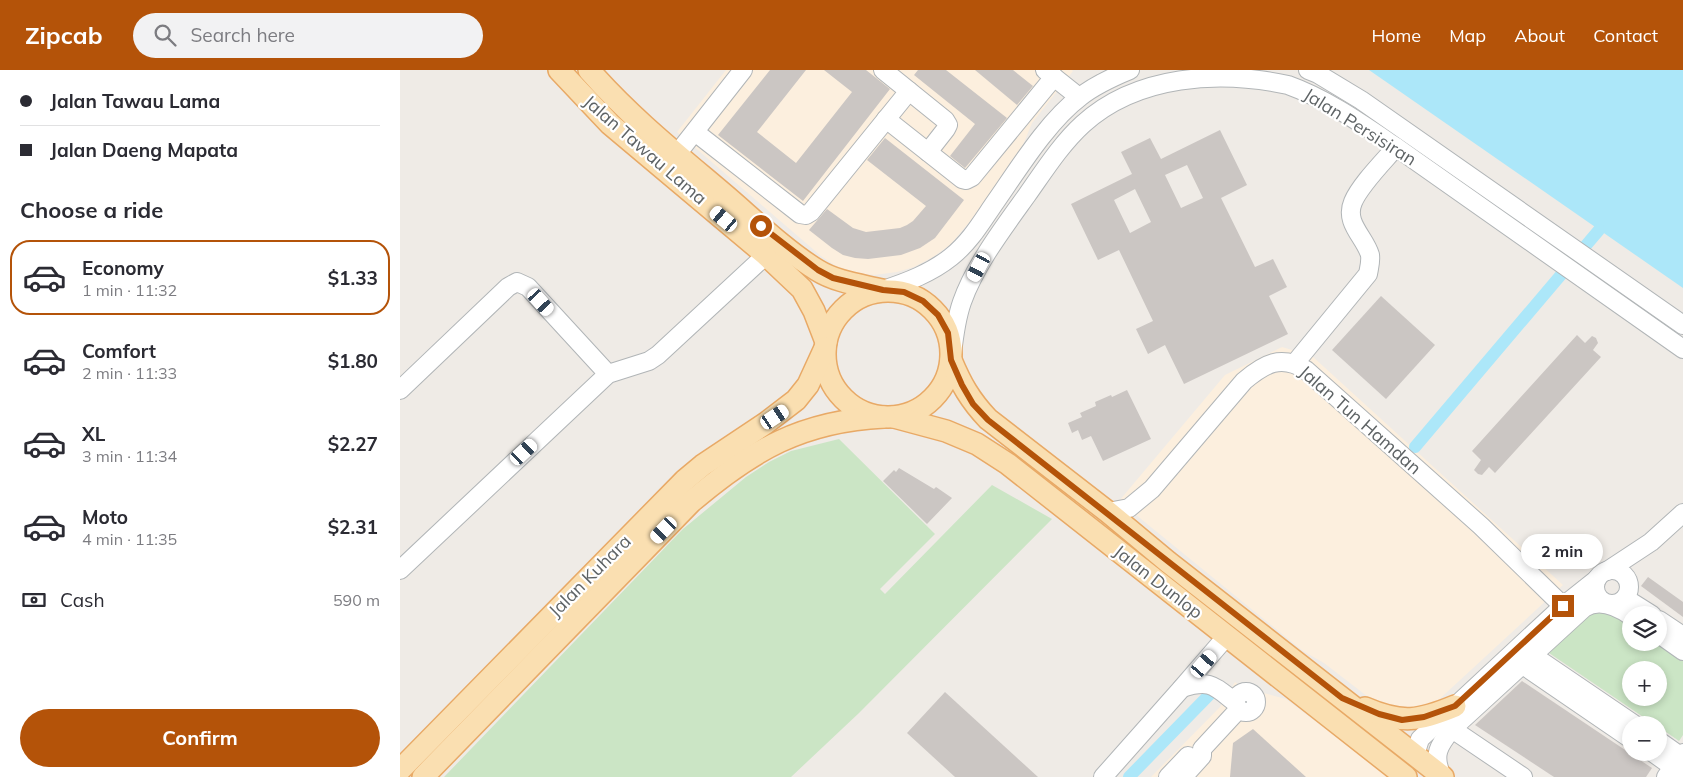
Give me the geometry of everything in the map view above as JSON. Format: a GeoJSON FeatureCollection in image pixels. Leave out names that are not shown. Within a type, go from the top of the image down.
{"type":"FeatureCollection","features":[{"type":"Feature","properties":{"kind":"main road","name":"Jalan Tawau Lama"},"geometry":{"type":"LineString","coordinates":[[559,70],[610,124],[766,255],[802,289],[814,311],[825,345]]}},
{"type":"Feature","properties":{"kind":"main road","name":"Jalan Tawau Lama"},"geometry":{"type":"LineString","coordinates":[[589,70],[630,112],[775,238],[818,270],[833,278],[883,290]]}},
{"type":"Feature","properties":{"kind":"main road"},"geometry":{"type":"LineString","coordinates":[[883,290],[904,292],[923,301],[938,315],[948,333],[951,357],[947,377],[939,392],[926,404],[911,413],[889,417],[864,412],[847,402],[834,387],[826,368],[825,345],[833,322],[846,306],[863,295],[883,290]]}},
{"type":"Feature","properties":{"kind":"main road","name":"Jalan Kuhara"},"geometry":{"type":"LineString","coordinates":[[400,770],[685,480],[703,465],[783,412],[796,400],[808,385],[825,345]]}},
{"type":"Feature","properties":{"kind":"main road","name":"Jalan Dunlop"},"geometry":{"type":"LineString","coordinates":[[951,357],[962,385],[973,404],[988,420],[1443,776]]}},
{"type":"Feature","properties":{"kind":"main road","name":"Jalan Dunlop"},"geometry":{"type":"LineString","coordinates":[[889,417],[946,431],[978,444],[1016,470],[1406,777]]}},
{"type":"Feature","properties":{"kind":"main road","name":"Jalan Kuhara"},"geometry":{"type":"LineString","coordinates":[[423,777],[691,502],[716,480],[752,456],[792,435],[814,427],[842,421],[889,417]]}},
{"type":"Feature","properties":{"kind":"main road"},"geometry":{"type":"LineString","coordinates":[[1196,584],[1218,611],[1222,618],[1226,636]]}},
{"type":"Feature","properties":{"kind":"main road"},"geometry":{"type":"LineString","coordinates":[[442,727],[459,726],[474,712],[499,698]]}},
{"type":"Feature","properties":{"kind":"main road"},"geometry":{"type":"LineString","coordinates":[[1342,698],[1379,714],[1402,720],[1424,717],[1455,706]]}},
{"type":"Feature","properties":{"kind":"main road"},"geometry":{"type":"LineString","coordinates":[[1415,755],[1415,769],[1420,777]]}},
{"type":"Feature","properties":{"kind":"street"},"geometry":{"type":"LineString","coordinates":[[677,154],[743,70]]}},
{"type":"Feature","properties":{"kind":"street"},"geometry":{"type":"LineString","coordinates":[[883,70],[945,120],[948,125],[928,152]]}},
{"type":"Feature","properties":{"kind":"street"},"geometry":{"type":"LineString","coordinates":[[883,290],[926,273],[945,262],[964,246],[1040,140],[1064,111],[1079,97],[1103,82],[1130,70]]}},
{"type":"Feature","properties":{"kind":"street","name":"Jalan Persisiran"},"geometry":{"type":"LineString","coordinates":[[1308,70],[1361,100],[1683,325]]}},
{"type":"Feature","properties":{"kind":"street","name":"Jalan Persisiran"},"geometry":{"type":"LineString","coordinates":[[951,357],[956,322],[966,294],[979,267],[1052,160],[1082,125],[1102,109],[1126,95],[1166,78],[1213,72],[1236,73],[1288,84],[1350,117],[1396,147],[1683,349]]}},
{"type":"Feature","properties":{"kind":"street"},"geometry":{"type":"LineString","coordinates":[[886,119],[962,179],[966,180],[969,179],[1049,73],[1079,97]]}},
{"type":"Feature","properties":{"kind":"street"},"geometry":{"type":"LineString","coordinates":[[695,132],[800,214],[806,215],[811,212],[909,91]]}},
{"type":"Feature","properties":{"kind":"street"},"geometry":{"type":"LineString","coordinates":[[1295,363],[1368,274],[1370,256],[1352,221],[1352,203],[1358,192],[1396,147]]}},
{"type":"Feature","properties":{"kind":"street"},"geometry":{"type":"LineString","coordinates":[[400,570],[608,374],[649,361],[658,355],[766,255]]}},
{"type":"Feature","properties":{"kind":"street"},"geometry":{"type":"LineString","coordinates":[[400,390],[508,287],[517,282],[528,287],[608,374]]}},
{"type":"Feature","properties":{"kind":"street","name":"Jalan Tun Hamdan"},"geometry":{"type":"LineString","coordinates":[[1108,512],[1129,508],[1146,494],[1244,381],[1257,370],[1268,364],[1281,362],[1295,363],[1313,376],[1481,526],[1563,606]]}},
{"type":"Feature","properties":{"kind":"street"},"geometry":{"type":"LineString","coordinates":[[1443,776],[1438,767],[1437,753],[1442,741],[1521,658],[1563,606],[1602,575],[1651,542],[1683,513]]}},
{"type":"Feature","properties":{"kind":"street"},"geometry":{"type":"LineString","coordinates":[[1626,579],[1651,542]]}},
{"type":"Feature","properties":{"kind":"street"},"geometry":{"type":"LineString","coordinates":[[1415,755],[1420,739],[1455,706],[1521,658],[1584,608],[1590,604],[1608,604],[1618,603],[1625,598],[1628,588],[1626,579],[1619,572],[1602,575],[1595,584],[1596,594],[1603,602],[1608,604],[1622,611]]}},
{"type":"Feature","properties":{"kind":"street"},"geometry":{"type":"LineString","coordinates":[[1625,598],[1638,606]]}},
{"type":"Feature","properties":{"kind":"street"},"geometry":{"type":"LineString","coordinates":[[1667,625],[1683,636]]}},
{"type":"Feature","properties":{"kind":"street"},"geometry":{"type":"LineString","coordinates":[[1103,777],[1204,664],[1226,636]]}},
{"type":"Feature","properties":{"kind":"street"},"geometry":{"type":"LineString","coordinates":[[1667,640],[1683,651]]}},
{"type":"Feature","properties":{"kind":"street"},"geometry":{"type":"LineString","coordinates":[[1521,658],[1622,717]]}},
{"type":"Feature","properties":{"kind":"street"},"geometry":{"type":"LineString","coordinates":[[1521,658],[1622,732]]}},
{"type":"Feature","properties":{"kind":"street"},"geometry":{"type":"LineString","coordinates":[[1204,664],[1223,681],[1239,701]]}},
{"type":"Feature","properties":{"kind":"street"},"geometry":{"type":"LineString","coordinates":[[1182,688],[1201,683],[1209,684],[1239,701]]}},
{"type":"Feature","properties":{"kind":"street"},"geometry":{"type":"LineString","coordinates":[[1183,777],[1202,756],[1202,749],[1239,701]]}},
{"type":"Feature","properties":{"kind":"street"},"geometry":{"type":"LineString","coordinates":[[1452,729],[1523,777]]}},
{"type":"Feature","properties":{"kind":"street"},"geometry":{"type":"LineString","coordinates":[[1168,777],[1195,749],[1202,749]]}},
{"type":"Feature","properties":{"kind":"street"},"geometry":{"type":"LineString","coordinates":[[1667,751],[1679,767]]}},
{"type":"Feature","properties":{"kind":"street"},"geometry":{"type":"LineString","coordinates":[[1667,760],[1679,767]]}},
{"type":"Feature","properties":{"kind":"shaded area"},"geometry":{"type":"Polygon","coordinates":[[[726,70],[1073,71],[1032,123],[1023,145],[972,219],[950,245],[914,267],[897,272],[874,275],[839,268],[821,256],[677,132],[726,70]]]}},
{"type":"Feature","properties":{"kind":"shaded area"},"geometry":{"type":"Polygon","coordinates":[[[1282,347],[1312,356],[1563,585],[1433,705],[1406,712],[1372,700],[1324,663],[1303,651],[1119,501],[1225,375],[1282,347]]]}},
{"type":"Feature","properties":{"kind":"shaded area"},"geometry":{"type":"Polygon","coordinates":[[[1235,682],[1242,687],[1286,699],[1389,777],[1151,777],[1220,707],[1235,682]]]}},
{"type":"Feature","properties":{"kind":"green space"},"geometry":{"type":"Polygon","coordinates":[[[839,439],[935,534],[880,589],[885,594],[992,485],[1052,519],[859,713],[791,777],[444,777],[683,529],[746,477],[769,462],[791,451],[839,439]]]}},
{"type":"Feature","properties":{"kind":"green space"},"geometry":{"type":"Polygon","coordinates":[[[1598,603],[1622,619],[1622,651],[1667,650],[1683,660],[1683,735],[1679,741],[1667,733],[1667,716],[1642,716],[1627,706],[1667,706],[1667,661],[1622,661],[1622,703],[1549,653],[1598,603]]]}},
{"type":"Feature","properties":{"kind":"water"},"geometry":{"type":"Polygon","coordinates":[[[1369,70],[1683,70],[1683,288],[1369,70]]]}},
{"type":"Feature","properties":{"kind":"building"},"geometry":{"type":"Polygon","coordinates":[[[770,70],[806,70],[757,132],[796,163],[852,92],[824,70],[866,70],[890,89],[803,201],[718,135],[770,70]]]}},
{"type":"Feature","properties":{"kind":"building"},"geometry":{"type":"Polygon","coordinates":[[[918,70],[946,70],[1007,118],[965,168],[950,156],[975,124],[914,75],[918,70]]]}},
{"type":"Feature","properties":{"kind":"building"},"geometry":{"type":"Polygon","coordinates":[[[975,70],[1013,70],[1033,86],[1017,105],[975,70]]]}},
{"type":"Feature","properties":{"kind":"building"},"geometry":{"type":"Polygon","coordinates":[[[1220,130],[1247,185],[1221,198],[1255,267],[1273,259],[1287,287],[1269,296],[1288,334],[1184,384],[1165,345],[1148,354],[1136,329],[1153,321],[1119,250],[1098,260],[1071,204],[1132,174],[1121,152],[1150,138],[1161,159],[1220,130]],[[1187,165],[1165,175],[1181,208],[1203,198],[1187,165]],[[1135,189],[1114,200],[1130,233],[1151,222],[1135,189]]]}},
{"type":"Feature","properties":{"kind":"building"},"geometry":{"type":"Polygon","coordinates":[[[885,138],[964,200],[935,238],[920,248],[901,255],[868,259],[843,255],[809,230],[827,209],[853,228],[866,232],[900,228],[907,225],[926,206],[867,160],[885,138]]]}},
{"type":"Feature","properties":{"kind":"building"},"geometry":{"type":"Polygon","coordinates":[[[1381,296],[1435,345],[1386,399],[1332,350],[1381,296]]]}},
{"type":"Feature","properties":{"kind":"building"},"geometry":{"type":"Polygon","coordinates":[[[1577,335],[1585,343],[1592,336],[1596,338],[1598,343],[1593,350],[1601,357],[1495,473],[1489,467],[1482,475],[1478,474],[1474,470],[1481,460],[1472,451],[1577,335]]]}},
{"type":"Feature","properties":{"kind":"building"},"geometry":{"type":"Polygon","coordinates":[[[1127,390],[1151,439],[1103,461],[1091,436],[1082,440],[1078,430],[1072,433],[1068,423],[1082,417],[1080,413],[1096,406],[1095,402],[1127,390]]]}},
{"type":"Feature","properties":{"kind":"building"},"geometry":{"type":"Polygon","coordinates":[[[899,468],[934,489],[936,487],[952,498],[927,524],[883,481],[894,470],[896,472],[899,468]]]}},
{"type":"Feature","properties":{"kind":"building"},"geometry":{"type":"Polygon","coordinates":[[[1648,577],[1683,602],[1683,617],[1641,586],[1648,577]]]}},
{"type":"Feature","properties":{"kind":"building"},"geometry":{"type":"Polygon","coordinates":[[[1522,681],[1622,748],[1622,761],[1642,761],[1652,768],[1646,777],[1554,777],[1475,725],[1522,681]]]}},
{"type":"Feature","properties":{"kind":"building"},"geometry":{"type":"Polygon","coordinates":[[[945,692],[1038,777],[955,777],[907,733],[945,692]]]}},
{"type":"Feature","properties":{"kind":"building"},"geometry":{"type":"Polygon","coordinates":[[[1253,729],[1306,777],[1230,777],[1233,743],[1253,729]]]}},
{"type":"Feature","properties":{"kind":"waterway"},"geometry":{"type":"LineString","coordinates":[[1415,447],[1599,230]]}},
{"type":"Feature","properties":{"kind":"waterway"},"geometry":{"type":"LineString","coordinates":[[1129,777],[1212,692]]}},
{"type":"Feature","properties":{"kind":"route"},"geometry":{"type":"LineString","coordinates":[[761,226],[818,270],[833,278],[883,290],[904,292],[923,301],[938,315],[948,333],[952,354],[951,360],[962,385],[973,404],[988,420],[1108,512],[1168,562],[1342,698],[1379,714],[1402,720],[1424,717],[1455,706],[1563,606]]}}]}
